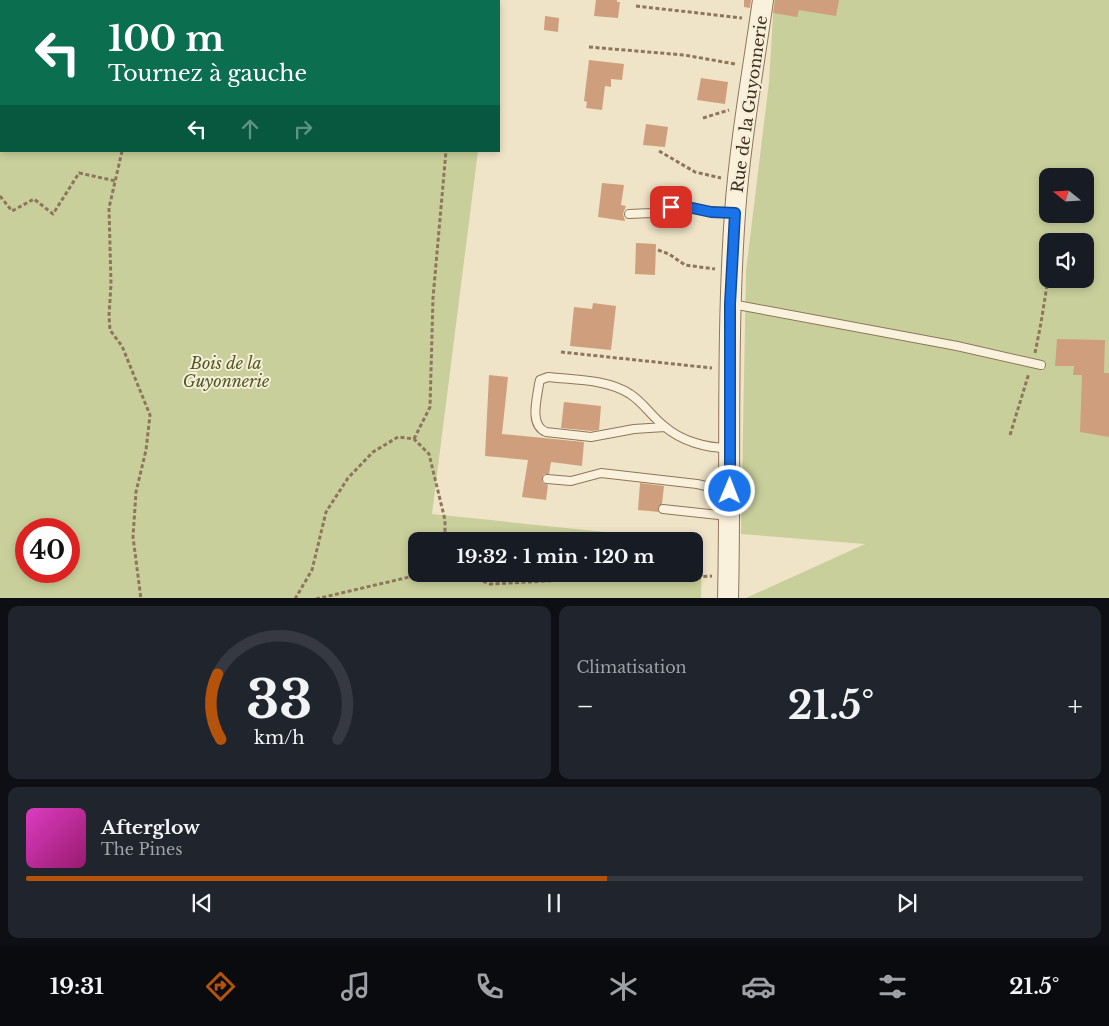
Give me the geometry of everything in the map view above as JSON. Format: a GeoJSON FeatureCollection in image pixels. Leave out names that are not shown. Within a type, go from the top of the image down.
{"type":"FeatureCollection","features":[{"type":"Feature","properties":{"kind":"street","name":"Rue de la Guyonnerie"},"geometry":{"type":"LineString","coordinates":[[728,598],[730,304],[735,213],[738,179],[762,10]]}},
{"type":"Feature","properties":{"kind":"lane"},"geometry":{"type":"LineString","coordinates":[[629,214],[651,213],[677,205],[711,212],[735,213]]}},
{"type":"Feature","properties":{"kind":"lane"},"geometry":{"type":"LineString","coordinates":[[730,304],[957,346],[1041,365]]}},
{"type":"Feature","properties":{"kind":"lane"},"geometry":{"type":"LineString","coordinates":[[665,428],[634,429],[591,437],[540,430],[536,422],[540,380],[548,378],[609,384],[630,394],[665,428],[696,444],[715,448],[730,448]]}},
{"type":"Feature","properties":{"kind":"lane"},"geometry":{"type":"LineString","coordinates":[[547,479],[571,480],[601,473],[697,484],[730,491]]}},
{"type":"Feature","properties":{"kind":"lane"},"geometry":{"type":"LineString","coordinates":[[663,508],[730,516]]}},
{"type":"Feature","properties":{"kind":"path"},"geometry":{"type":"LineString","coordinates":[[636,6],[762,10]]}},
{"type":"Feature","properties":{"kind":"path"},"geometry":{"type":"LineString","coordinates":[[589,47],[684,55],[754,66]]}},
{"type":"Feature","properties":{"kind":"path"},"geometry":{"type":"LineString","coordinates":[[703,118],[728,110],[747,112]]}},
{"type":"Feature","properties":{"kind":"path"},"geometry":{"type":"LineString","coordinates":[[659,151],[680,164],[704,175],[738,179]]}},
{"type":"Feature","properties":{"kind":"path"},"geometry":{"type":"LineString","coordinates":[[122,152],[109,208],[111,284],[109,316],[110,330],[122,346],[150,416],[146,450],[136,492],[132,536],[141,598]]}},
{"type":"Feature","properties":{"kind":"path"},"geometry":{"type":"LineString","coordinates":[[414,438],[430,407],[433,298],[446,152]]}},
{"type":"Feature","properties":{"kind":"path"},"geometry":{"type":"LineString","coordinates":[[0,196],[12,211],[34,199],[53,214],[79,173],[116,181]]}},
{"type":"Feature","properties":{"kind":"path"},"geometry":{"type":"LineString","coordinates":[[658,250],[690,266],[732,270]]}},
{"type":"Feature","properties":{"kind":"path"},"geometry":{"type":"LineString","coordinates":[[1010,435],[1040,334],[1047,288]]}},
{"type":"Feature","properties":{"kind":"path"},"geometry":{"type":"LineString","coordinates":[[561,352],[730,370]]}},
{"type":"Feature","properties":{"kind":"path"},"geometry":{"type":"LineString","coordinates":[[295,598],[312,570],[326,512],[348,478],[373,452],[398,437],[414,438],[429,454],[445,520],[445,532]]}},
{"type":"Feature","properties":{"kind":"path"},"geometry":{"type":"LineString","coordinates":[[703,576],[729,577]]}},
{"type":"Feature","properties":{"kind":"path"},"geometry":{"type":"LineString","coordinates":[[316,598],[408,577]]}},
{"type":"Feature","properties":{"kind":"path"},"geometry":{"type":"LineString","coordinates":[[485,582],[490,584],[528,582]]}},
{"type":"Feature","properties":{"kind":"green space"},"geometry":{"type":"Polygon","coordinates":[[[774,0],[1109,0],[1109,598],[746,598],[865,544],[741,534],[746,271],[769,82],[774,0]]]}},
{"type":"Feature","properties":{"kind":"green space","name":"Bois de la Guyonnerie"},"geometry":{"type":"Polygon","coordinates":[[[0,152],[478,152],[432,514],[605,532],[408,532],[408,582],[701,582],[701,598],[0,598],[0,152]]]}},
{"type":"Feature","properties":{"kind":"building"},"geometry":{"type":"Polygon","coordinates":[[[596,0],[617,0],[617,2],[620,2],[618,18],[594,16],[596,0]]]}},
{"type":"Feature","properties":{"kind":"building"},"geometry":{"type":"Polygon","coordinates":[[[744,0],[751,0],[750,8],[744,7],[744,0]]]}},
{"type":"Feature","properties":{"kind":"building"},"geometry":{"type":"Polygon","coordinates":[[[775,0],[839,0],[836,16],[799,10],[797,17],[773,13],[775,0]]]}},
{"type":"Feature","properties":{"kind":"building"},"geometry":{"type":"Polygon","coordinates":[[[545,16],[559,18],[558,32],[544,30],[545,16]]]}},
{"type":"Feature","properties":{"kind":"building"},"geometry":{"type":"Polygon","coordinates":[[[589,60],[624,64],[622,80],[611,79],[611,87],[605,86],[602,110],[586,108],[587,102],[584,101],[589,60]]]}},
{"type":"Feature","properties":{"kind":"building"},"geometry":{"type":"Polygon","coordinates":[[[701,78],[728,82],[725,104],[697,100],[701,78]]]}},
{"type":"Feature","properties":{"kind":"building"},"geometry":{"type":"Polygon","coordinates":[[[646,124],[668,127],[665,147],[643,145],[646,124]]]}},
{"type":"Feature","properties":{"kind":"building"},"geometry":{"type":"Polygon","coordinates":[[[602,183],[624,185],[621,205],[626,206],[623,214],[625,221],[598,217],[602,183]]]}},
{"type":"Feature","properties":{"kind":"building"},"geometry":{"type":"Polygon","coordinates":[[[636,243],[656,244],[655,275],[635,274],[636,243]]]}},
{"type":"Feature","properties":{"kind":"building"},"geometry":{"type":"Polygon","coordinates":[[[593,303],[616,306],[611,350],[570,346],[574,307],[592,309],[593,303]]]}},
{"type":"Feature","properties":{"kind":"building"},"geometry":{"type":"Polygon","coordinates":[[[1057,339],[1105,340],[1104,373],[1109,373],[1109,437],[1080,432],[1082,375],[1073,375],[1074,366],[1055,366],[1057,339]]]}},
{"type":"Feature","properties":{"kind":"building"},"geometry":{"type":"Polygon","coordinates":[[[489,375],[508,377],[502,434],[584,442],[582,466],[551,462],[549,474],[544,474],[542,478],[543,483],[548,485],[546,500],[522,497],[528,460],[485,456],[489,375]]]}},
{"type":"Feature","properties":{"kind":"building"},"geometry":{"type":"Polygon","coordinates":[[[564,402],[601,406],[599,430],[561,428],[564,402]]]}},
{"type":"Feature","properties":{"kind":"building"},"geometry":{"type":"Polygon","coordinates":[[[640,483],[664,486],[662,504],[658,508],[659,512],[638,510],[640,483]]]}},
{"type":"Feature","properties":{"kind":"route"},"geometry":{"type":"LineString","coordinates":[[671,207],[677,205],[711,212],[735,213],[730,304],[730,491]]}}]}
